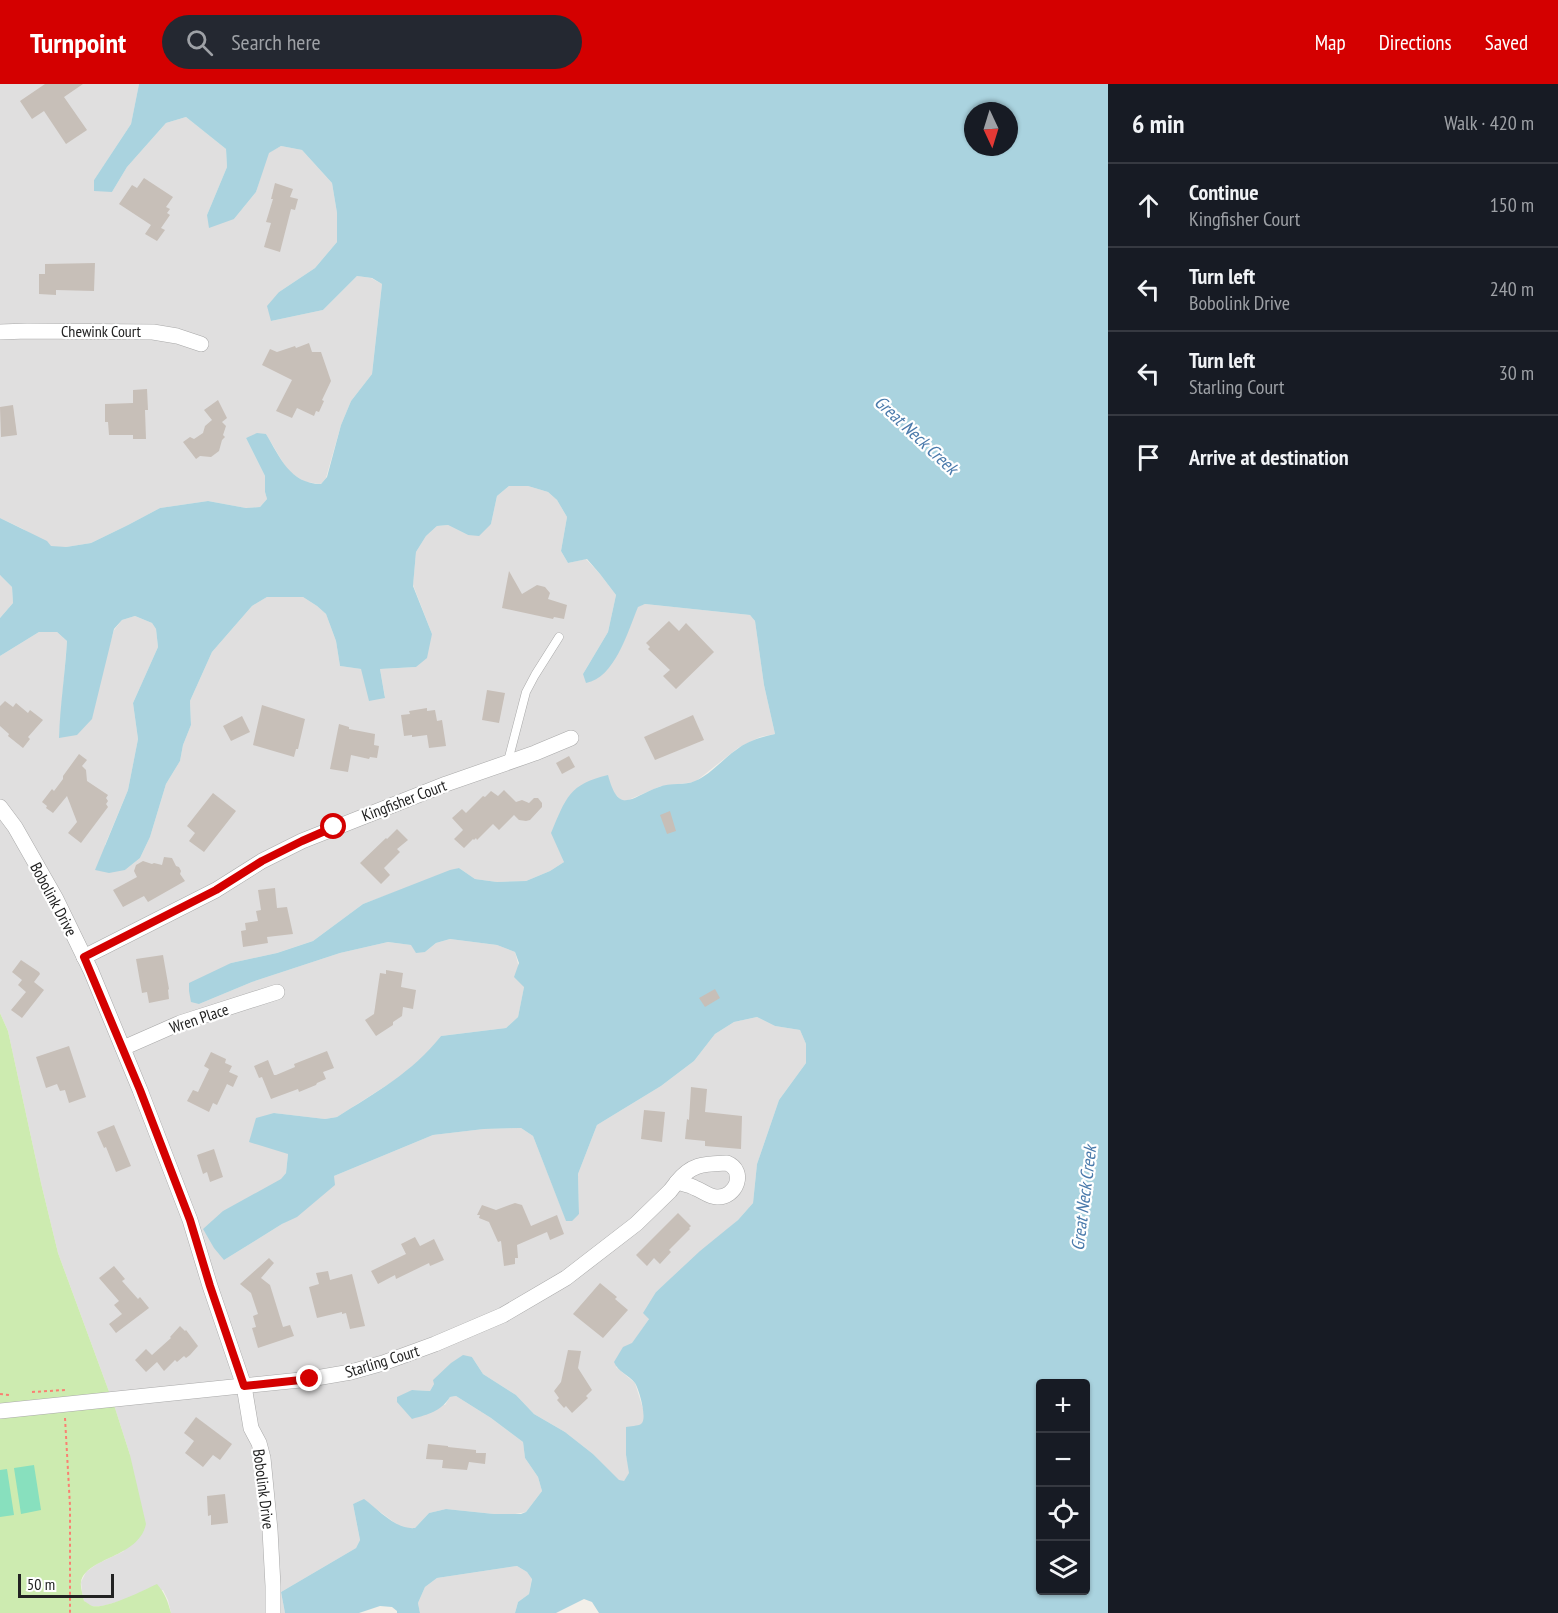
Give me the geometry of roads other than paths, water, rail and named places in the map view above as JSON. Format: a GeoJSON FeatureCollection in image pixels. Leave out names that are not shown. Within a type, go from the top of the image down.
{"type":"FeatureCollection","features":[{"type":"Feature","properties":{"kind":"street","name":"Chewink Court"},"geometry":{"type":"LineString","coordinates":[[0,332],[153,332],[177,336],[201,344]]}},
{"type":"Feature","properties":{"kind":"street","name":"Kingfisher Court"},"geometry":{"type":"LineString","coordinates":[[84,957],[208,895],[262,861],[302,841],[435,788],[571,738]]}},
{"type":"Feature","properties":{"kind":"street","name":"Bobolink Drive"},"geometry":{"type":"LineString","coordinates":[[0,807],[15,827],[56,899],[84,957],[123,1048],[190,1220],[244,1386],[251,1428],[259,1443],[263,1458],[272,1563],[273,1613]]}},
{"type":"Feature","properties":{"kind":"street","name":"Wren Place"},"geometry":{"type":"LineString","coordinates":[[123,1048],[180,1023],[277,992]]}},
{"type":"Feature","properties":{"kind":"street","name":"Starling Court"},"geometry":{"type":"LineString","coordinates":[[0,1411],[310,1379],[351,1372],[383,1363],[503,1315],[566,1278],[636,1224],[677,1182]]}},
{"type":"Feature","properties":{"kind":"lane"},"geometry":{"type":"LineString","coordinates":[[508,763],[526,692],[559,637]]}},
{"type":"Feature","properties":{"kind":"water","name":"Great Neck Creek"},"geometry":{"type":"Polygon","coordinates":[[[139,84],[1108,84],[1108,1613],[599,1613],[592,1602],[584,1599],[556,1613],[515,1613],[518,1602],[529,1594],[532,1579],[527,1572],[517,1566],[437,1578],[425,1587],[418,1603],[420,1613],[397,1613],[392,1607],[380,1606],[359,1613],[285,1613],[281,1592],[356,1548],[360,1540],[353,1504],[364,1499],[394,1523],[415,1528],[429,1513],[446,1509],[521,1514],[526,1512],[542,1491],[538,1477],[525,1458],[523,1442],[456,1396],[450,1397],[434,1412],[412,1419],[397,1402],[397,1397],[412,1390],[430,1391],[434,1384],[433,1380],[463,1355],[472,1357],[483,1374],[516,1395],[534,1414],[565,1432],[593,1454],[619,1480],[624,1481],[629,1473],[626,1455],[626,1427],[641,1424],[644,1417],[641,1398],[635,1383],[614,1362],[623,1347],[632,1343],[649,1319],[643,1313],[656,1292],[738,1220],[753,1203],[757,1164],[779,1100],[806,1063],[806,1044],[800,1030],[775,1026],[757,1017],[734,1022],[715,1034],[694,1061],[661,1086],[597,1125],[578,1174],[579,1214],[572,1221],[566,1221],[533,1136],[521,1128],[484,1129],[433,1135],[334,1176],[335,1185],[297,1217],[224,1260],[203,1229],[223,1211],[281,1179],[286,1173],[288,1154],[249,1142],[256,1118],[274,1113],[325,1119],[337,1117],[406,1071],[441,1036],[506,1028],[518,1017],[524,987],[514,977],[519,963],[515,952],[497,945],[450,939],[436,943],[425,952],[416,953],[411,945],[388,942],[340,953],[252,982],[199,1004],[191,1002],[189,983],[231,963],[277,953],[313,941],[363,904],[450,870],[459,868],[475,879],[497,882],[526,881],[550,871],[564,862],[551,833],[570,794],[585,783],[608,775],[617,796],[627,800],[663,786],[695,781],[745,744],[775,734],[764,685],[755,621],[750,615],[645,604],[638,607],[613,663],[596,679],[586,683],[583,674],[608,632],[616,595],[587,559],[568,563],[561,551],[567,517],[557,500],[548,492],[528,486],[509,486],[497,496],[491,524],[479,536],[468,535],[448,525],[437,526],[426,536],[416,552],[413,586],[432,634],[427,658],[416,667],[380,669],[385,698],[369,701],[361,669],[340,666],[336,641],[326,614],[317,606],[303,597],[267,597],[252,606],[212,652],[190,701],[191,725],[183,745],[180,761],[166,784],[150,837],[140,858],[125,870],[109,873],[95,870],[128,790],[138,739],[133,703],[158,647],[156,629],[152,623],[135,616],[122,620],[114,629],[92,719],[77,735],[59,738],[67,641],[57,632],[39,632],[0,656],[0,618],[13,603],[12,587],[0,575],[0,518],[47,541],[51,546],[66,547],[91,543],[160,508],[208,501],[246,508],[260,507],[267,499],[265,476],[246,438],[257,433],[266,434],[281,460],[294,474],[310,483],[321,484],[327,477],[341,425],[351,401],[372,374],[382,284],[372,278],[357,276],[323,310],[271,321],[267,306],[279,292],[315,268],[337,242],[337,213],[332,183],[302,150],[281,146],[269,153],[256,192],[234,219],[209,228],[207,215],[227,167],[226,149],[186,117],[166,123],[127,167],[112,192],[94,191],[94,180],[131,124],[139,84]]]}}]}
